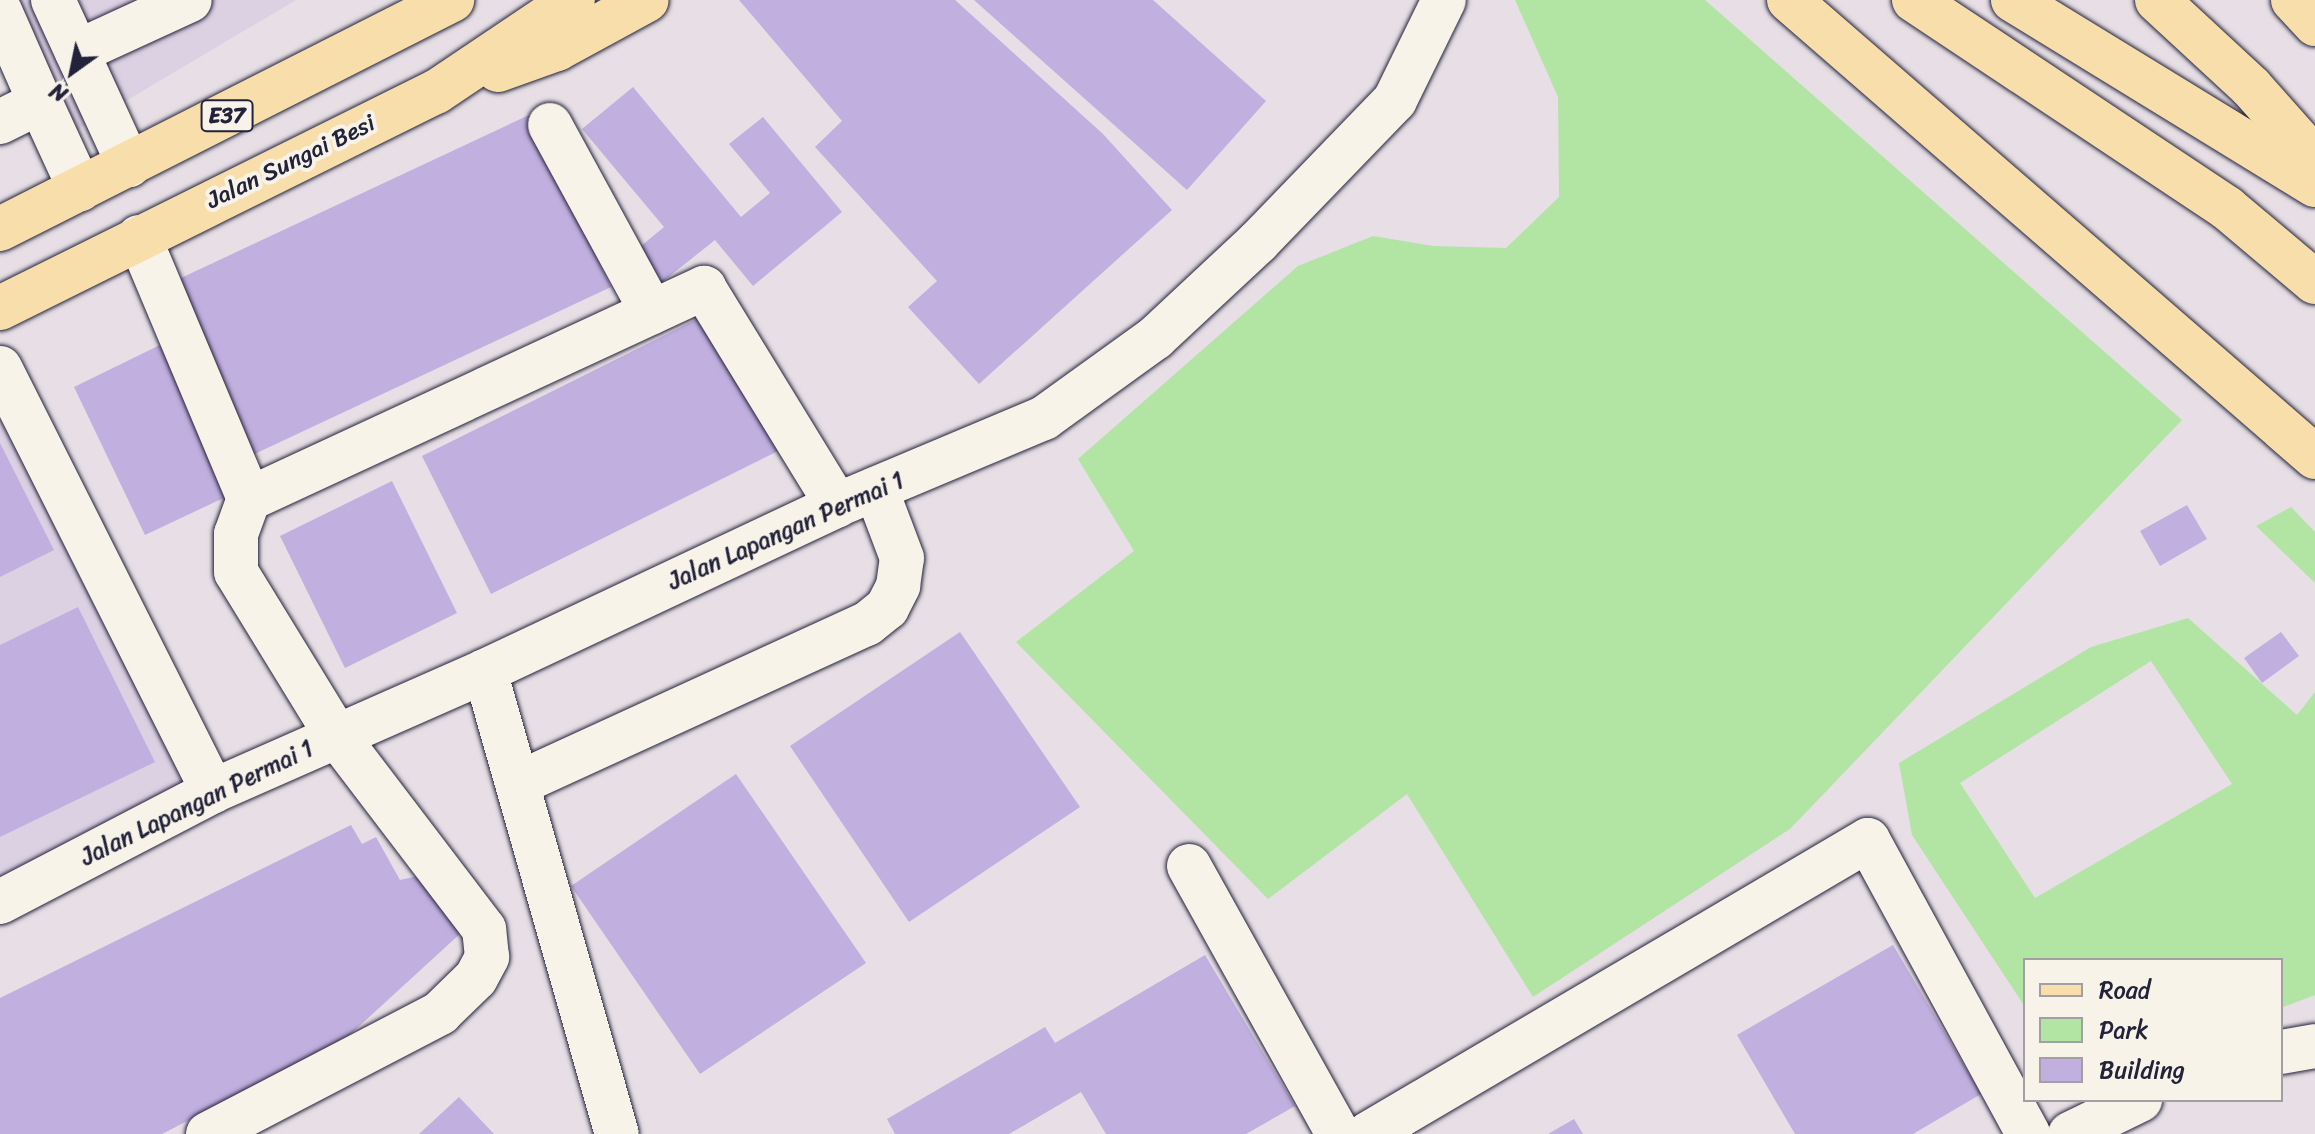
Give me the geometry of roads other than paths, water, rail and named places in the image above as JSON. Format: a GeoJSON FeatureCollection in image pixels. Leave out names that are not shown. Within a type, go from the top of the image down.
{"type":"FeatureCollection","features":[{"type":"Feature","properties":{"kind":"main road","name":"E37"},"geometry":{"type":"LineString","coordinates":[[0,229],[452,0]]}},
{"type":"Feature","properties":{"kind":"main road","name":"Jalan Sungai Besi"},"geometry":{"type":"LineString","coordinates":[[0,308],[436,92],[573,0]]}},
{"type":"Feature","properties":{"kind":"main road"},"geometry":{"type":"LineString","coordinates":[[436,92],[557,49],[647,0]]}},
{"type":"Feature","properties":{"kind":"main road"},"geometry":{"type":"LineString","coordinates":[[1789,0],[2315,457]]}},
{"type":"Feature","properties":{"kind":"main road"},"geometry":{"type":"LineString","coordinates":[[1914,0],[2227,208],[2315,282]]}},
{"type":"Feature","properties":{"kind":"main road"},"geometry":{"type":"LineString","coordinates":[[2013,0],[2315,185]]}},
{"type":"Feature","properties":{"kind":"main road"},"geometry":{"type":"LineString","coordinates":[[2157,0],[2251,87],[2315,159]]}},
{"type":"Feature","properties":{"kind":"main road"},"geometry":{"type":"LineString","coordinates":[[2293,0],[2315,24]]}},
{"type":"Feature","properties":{"kind":"street"},"geometry":{"type":"LineString","coordinates":[[53,0],[129,165]]}},
{"type":"Feature","properties":{"kind":"street"},"geometry":{"type":"LineString","coordinates":[[77,52],[190,0]]}},
{"type":"Feature","properties":{"kind":"street","name":"Jalan Lapangan Permai 1"},"geometry":{"type":"LineString","coordinates":[[0,902],[213,791],[485,671],[857,497],[1044,418],[1155,338],[1258,242],[1395,100],[1444,0]]}},
{"type":"Feature","properties":{"kind":"street"},"geometry":{"type":"LineString","coordinates":[[0,11],[80,189]]}},
{"type":"Feature","properties":{"kind":"street"},"geometry":{"type":"LineString","coordinates":[[0,122],[40,102]]}},
{"type":"Feature","properties":{"kind":"street"},"geometry":{"type":"LineString","coordinates":[[550,125],[652,312]]}},
{"type":"Feature","properties":{"kind":"street"},"geometry":{"type":"LineString","coordinates":[[139,237],[249,499],[236,534],[236,572],[336,735],[484,929],[487,957],[476,978],[440,1013],[208,1134]]}},
{"type":"Feature","properties":{"kind":"street"},"geometry":{"type":"LineString","coordinates":[[249,499],[704,288],[902,558],[898,586],[887,608],[867,624],[519,783]]}},
{"type":"Feature","properties":{"kind":"street"},"geometry":{"type":"LineString","coordinates":[[2,379],[213,791]]}},
{"type":"Feature","properties":{"kind":"street"},"geometry":{"type":"LineString","coordinates":[[485,671],[617,1134]]}},
{"type":"Feature","properties":{"kind":"street"},"geometry":{"type":"LineString","coordinates":[[1368,1134],[1868,840],[2028,1134]]}},
{"type":"Feature","properties":{"kind":"street"},"geometry":{"type":"LineString","coordinates":[[1189,866],[1338,1134]]}},
{"type":"Feature","properties":{"kind":"street"},"geometry":{"type":"LineString","coordinates":[[2283,1052],[2315,1046]]}},
{"type":"Feature","properties":{"kind":"street"},"geometry":{"type":"LineString","coordinates":[[2070,1134],[2136,1102]]}}]}
